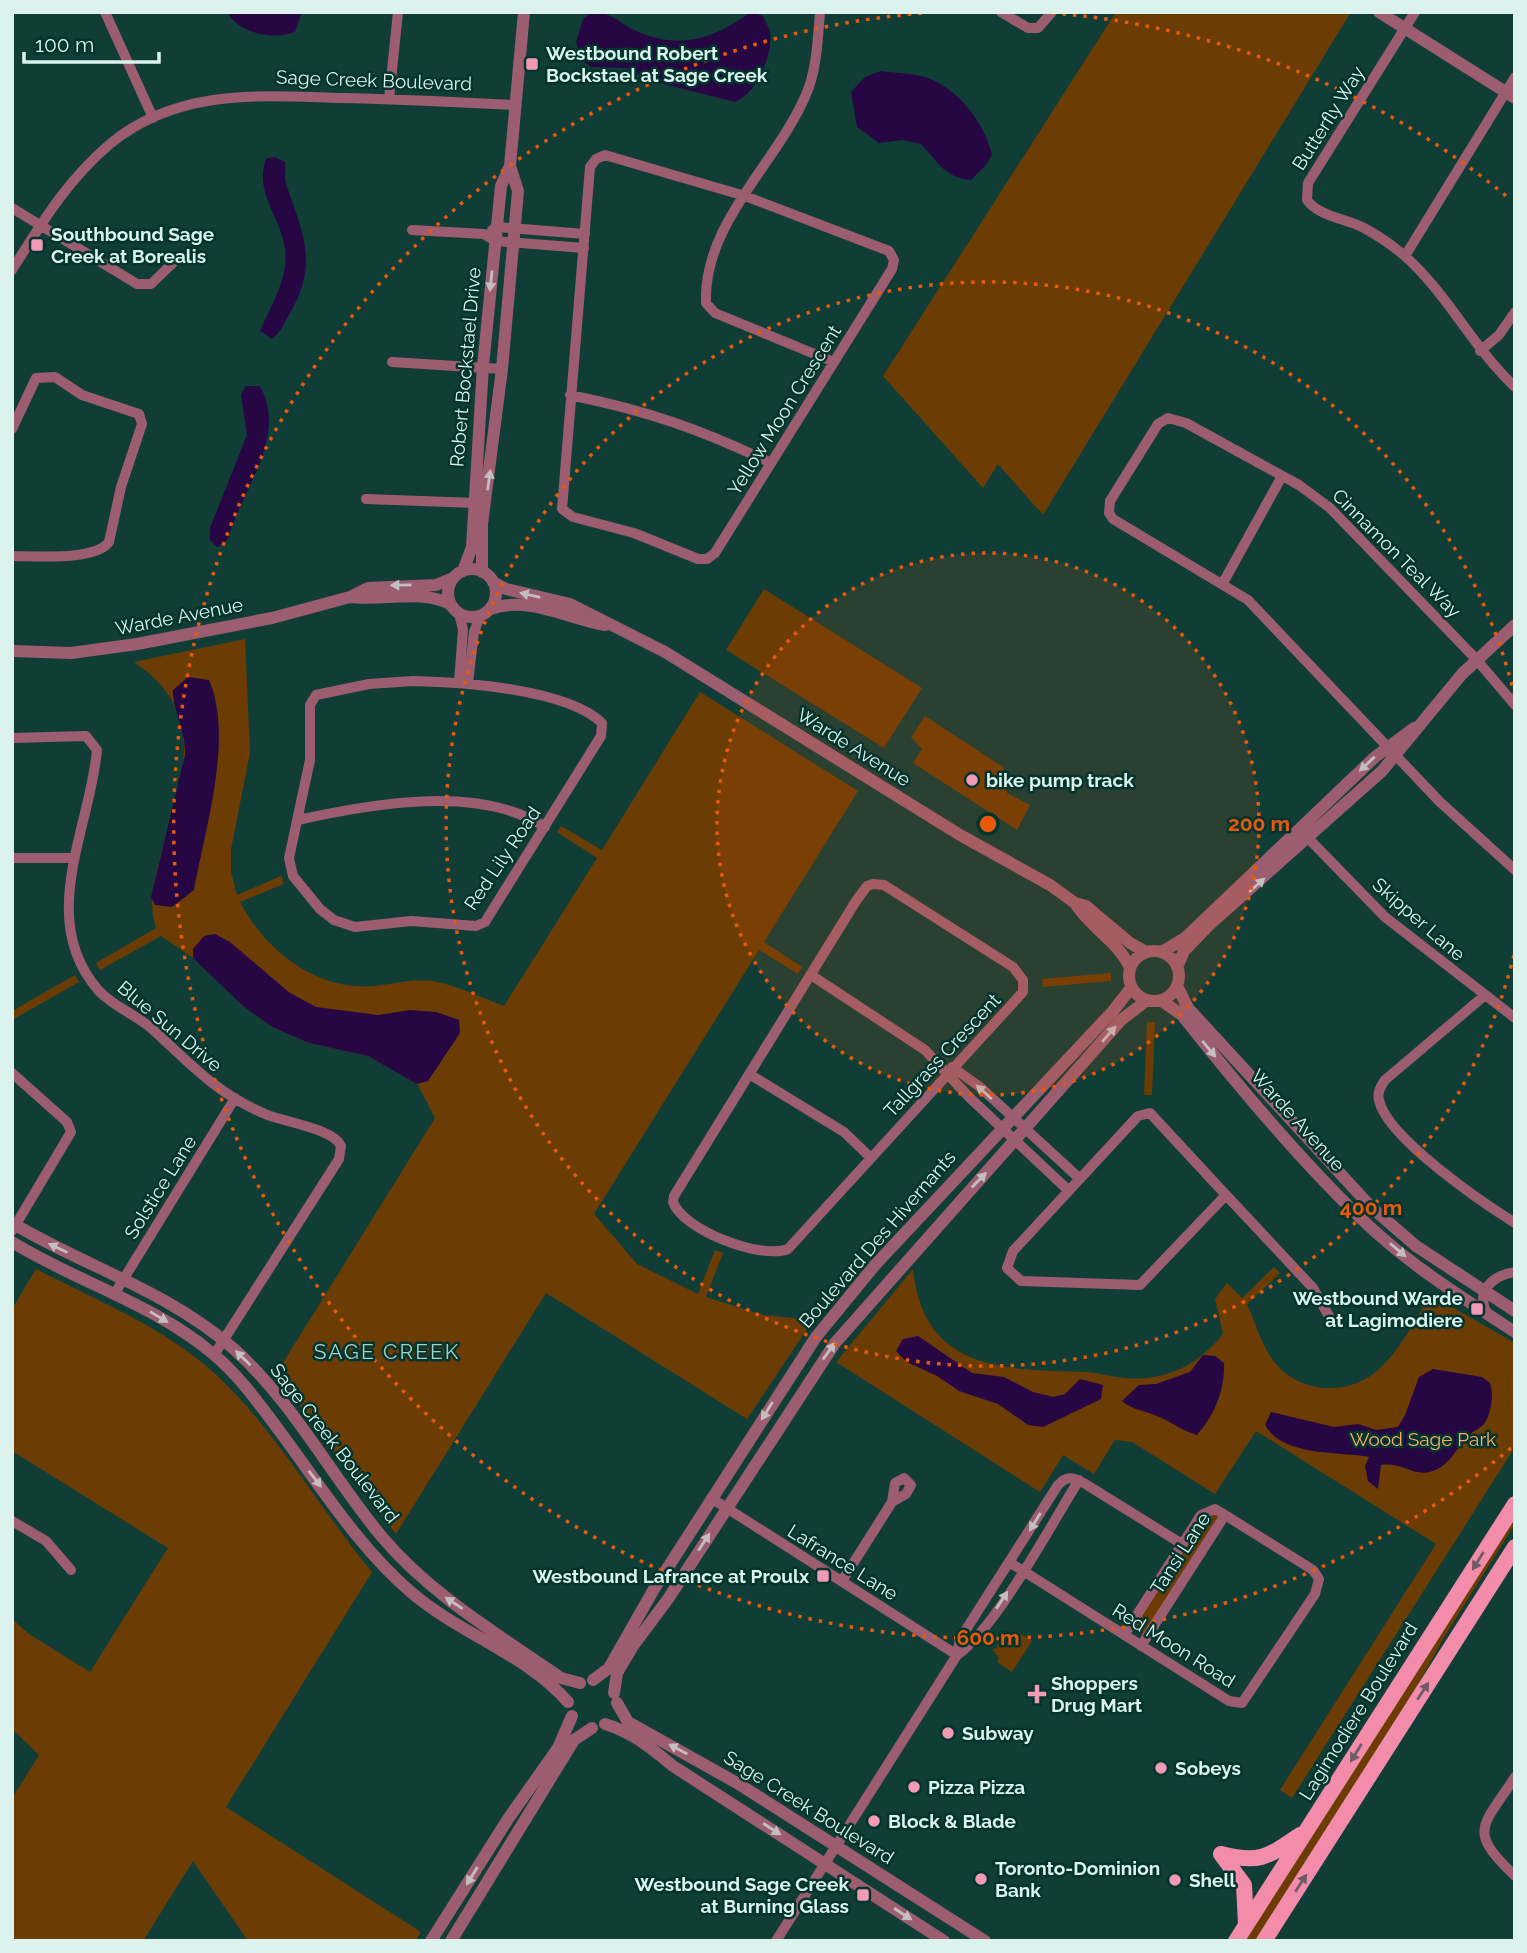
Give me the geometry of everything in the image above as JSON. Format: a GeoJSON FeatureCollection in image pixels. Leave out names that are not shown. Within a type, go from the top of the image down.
{"type":"FeatureCollection","features":[{"type":"Feature","properties":{"kind":"main road","name":"Lagimodiere Boulevard"},"geometry":{"type":"LineString","coordinates":[[1236,1941],[1515,1504]]}},
{"type":"Feature","properties":{"kind":"main road"},"geometry":{"type":"LineString","coordinates":[[1264,1941],[1515,1547]]}},
{"type":"Feature","properties":{"kind":"main road"},"geometry":{"type":"LineString","coordinates":[[1246,1924],[1244,1885],[1221,1854],[1247,1860],[1264,1858],[1308,1829]]}},
{"type":"Feature","properties":{"kind":"street"},"geometry":{"type":"LineString","coordinates":[[105,12],[153,118]]}},
{"type":"Feature","properties":{"kind":"street"},"geometry":{"type":"LineString","coordinates":[[389,99],[398,12]]}},
{"type":"Feature","properties":{"kind":"street","name":"Robert Bockstael Drive"},"geometry":{"type":"LineString","coordinates":[[458,575],[472,547],[492,234],[501,186],[510,166],[524,12]]}},
{"type":"Feature","properties":{"kind":"street"},"geometry":{"type":"LineString","coordinates":[[820,12],[817,57],[808,87],[715,248],[706,289],[706,303],[716,313],[834,362]]}},
{"type":"Feature","properties":{"kind":"street"},"geometry":{"type":"LineString","coordinates":[[1001,12],[1028,28],[1038,28],[1052,12]]}},
{"type":"Feature","properties":{"kind":"street"},"geometry":{"type":"LineString","coordinates":[[1379,12],[1510,95]]}},
{"type":"Feature","properties":{"kind":"street"},"geometry":{"type":"LineString","coordinates":[[1405,28],[1415,12]]}},
{"type":"Feature","properties":{"kind":"street","name":"Butterfly Way"},"geometry":{"type":"LineString","coordinates":[[1405,28],[1308,183],[1306,195],[1311,206],[1365,228],[1405,256],[1445,300],[1480,351],[1515,387]]}},
{"type":"Feature","properties":{"kind":"street"},"geometry":{"type":"LineString","coordinates":[[1405,256],[1510,95],[1515,78]]}},
{"type":"Feature","properties":{"kind":"street","name":"Sage Creek Boulevard"},"geometry":{"type":"LineString","coordinates":[[12,270],[61,194],[90,161],[112,142],[153,118],[193,103],[225,96],[389,99],[514,105]]}},
{"type":"Feature","properties":{"kind":"street","name":"Yellow Moon Crescent"},"geometry":{"type":"LineString","coordinates":[[605,155],[745,196],[889,251],[894,260],[892,269],[715,553],[708,559],[698,559],[634,533],[573,517],[562,509],[590,167],[596,159],[605,155]]}},
{"type":"Feature","properties":{"kind":"street","name":"Robert Bockstael Drive"},"geometry":{"type":"LineString","coordinates":[[482,572],[482,524],[502,369],[518,191],[510,166]]}},
{"type":"Feature","properties":{"kind":"street"},"geometry":{"type":"LineString","coordinates":[[12,208],[137,284],[151,284],[176,260]]}},
{"type":"Feature","properties":{"kind":"street"},"geometry":{"type":"LineString","coordinates":[[492,234],[514,228],[585,234]]}},
{"type":"Feature","properties":{"kind":"street"},"geometry":{"type":"LineString","coordinates":[[412,230],[492,234],[513,242],[584,248]]}},
{"type":"Feature","properties":{"kind":"street"},"geometry":{"type":"LineString","coordinates":[[1480,351],[1499,335],[1515,312]]}},
{"type":"Feature","properties":{"kind":"street"},"geometry":{"type":"LineString","coordinates":[[392,362],[502,369]]}},
{"type":"Feature","properties":{"kind":"street"},"geometry":{"type":"LineString","coordinates":[[12,429],[31,385],[36,378],[43,375],[55,377],[82,395],[132,410],[139,414],[142,424],[121,487],[109,542],[104,548],[82,554],[12,556]]}},
{"type":"Feature","properties":{"kind":"street"},"geometry":{"type":"LineString","coordinates":[[570,395],[638,408],[690,426],[771,463]]}},
{"type":"Feature","properties":{"kind":"street","name":"Cinnamon Teal Way"},"geometry":{"type":"LineString","coordinates":[[1515,705],[1476,659],[1343,519],[1316,497],[1186,423],[1168,418],[1158,424],[1110,501],[1109,513],[1118,525],[1223,583],[1263,613],[1440,802],[1515,870]]}},
{"type":"Feature","properties":{"kind":"street"},"geometry":{"type":"LineString","coordinates":[[1223,583],[1282,476]]}},
{"type":"Feature","properties":{"kind":"street"},"geometry":{"type":"LineString","coordinates":[[366,499],[475,503]]}},
{"type":"Feature","properties":{"kind":"street"},"geometry":{"type":"LineString","coordinates":[[482,572],[493,582],[496,598],[474,632],[464,683],[463,630],[448,595],[458,575],[482,572]]}},
{"type":"Feature","properties":{"kind":"street","name":"Warde Avenue"},"geometry":{"type":"LineString","coordinates":[[12,652],[71,653],[136,645],[220,630],[351,597],[368,587],[436,585],[458,575]]}},
{"type":"Feature","properties":{"kind":"street","name":"Warde Avenue"},"geometry":{"type":"LineString","coordinates":[[493,582],[506,590],[570,604],[665,652],[1075,903],[1086,906],[1130,943],[1146,952]]}},
{"type":"Feature","properties":{"kind":"street","name":"Warde Avenue"},"geometry":{"type":"LineString","coordinates":[[351,597],[370,600],[418,597],[455,609]]}},
{"type":"Feature","properties":{"kind":"street","name":"Warde Avenue"},"geometry":{"type":"LineString","coordinates":[[485,612],[502,604],[518,605],[612,626]]}},
{"type":"Feature","properties":{"kind":"street"},"geometry":{"type":"LineString","coordinates":[[455,609],[485,612]]}},
{"type":"Feature","properties":{"kind":"street"},"geometry":{"type":"LineString","coordinates":[[1391,751],[1308,838],[1184,951],[1177,967],[1177,986],[1162,1000],[1146,1001],[1131,988],[1130,967],[1146,952],[1162,953],[1185,939],[1421,723],[1476,659],[1515,625]]}},
{"type":"Feature","properties":{"kind":"street","name":"Red Lily Road"},"geometry":{"type":"LineString","coordinates":[[464,683],[564,702],[591,712],[603,723],[601,736],[485,922],[476,926],[411,921],[355,927],[334,920],[320,909],[293,876],[289,858],[310,760],[310,705],[316,695],[369,684],[464,683]]}},
{"type":"Feature","properties":{"kind":"street","name":"Blue Sun Drive"},"geometry":{"type":"LineString","coordinates":[[12,738],[86,737],[94,743],[97,750],[68,894],[71,929],[84,967],[93,981],[111,1001],[153,1030],[201,1077],[269,1116],[338,1139],[341,1153],[214,1355]]}},
{"type":"Feature","properties":{"kind":"street"},"geometry":{"type":"LineString","coordinates":[[298,820],[354,807],[414,800],[499,809],[534,820],[545,827]]}},
{"type":"Feature","properties":{"kind":"street","name":"Skipper Lane"},"geometry":{"type":"LineString","coordinates":[[1308,838],[1385,917],[1515,1018]]}},
{"type":"Feature","properties":{"kind":"street"},"geometry":{"type":"LineString","coordinates":[[12,858],[74,858]]}},
{"type":"Feature","properties":{"kind":"street","name":"Tallgrass Crescent"},"geometry":{"type":"LineString","coordinates":[[873,884],[884,885],[998,957],[1023,979],[1023,992],[788,1250],[782,1252],[731,1242],[690,1221],[675,1208],[674,1196],[810,975],[862,893],[873,884]]}},
{"type":"Feature","properties":{"kind":"street","name":"Warde Avenue"},"geometry":{"type":"LineString","coordinates":[[1075,903],[1081,913],[1123,951],[1130,967]]}},
{"type":"Feature","properties":{"kind":"street"},"geometry":{"type":"LineString","coordinates":[[1162,953],[1177,967]]}},
{"type":"Feature","properties":{"kind":"street"},"geometry":{"type":"LineString","coordinates":[[810,975],[914,1041],[1012,1117],[1079,1178]]}},
{"type":"Feature","properties":{"kind":"street","name":"Warde Avenue"},"geometry":{"type":"LineString","coordinates":[[1177,986],[1188,1008],[1349,1186],[1416,1246],[1515,1311]]}},
{"type":"Feature","properties":{"kind":"street","name":"Boulevard Des Hivernants"},"geometry":{"type":"LineString","coordinates":[[587,1681],[609,1668],[711,1498],[816,1337],[875,1265],[1113,1011],[1131,988]]}},
{"type":"Feature","properties":{"kind":"street"},"geometry":{"type":"LineString","coordinates":[[1484,996],[1385,1080],[1378,1094],[1379,1102],[1389,1118],[1426,1157],[1468,1193],[1515,1223]]}},
{"type":"Feature","properties":{"kind":"street","name":"Warde Avenue"},"geometry":{"type":"LineString","coordinates":[[1162,1000],[1182,1016],[1286,1137],[1370,1226],[1420,1268],[1515,1332]]}},
{"type":"Feature","properties":{"kind":"street","name":"Boulevard Des Hivernants"},"geometry":{"type":"LineString","coordinates":[[615,1698],[617,1673],[842,1333],[1026,1130],[1121,1020],[1146,1001]]}},
{"type":"Feature","properties":{"kind":"street"},"geometry":{"type":"LineString","coordinates":[[951,1072],[1001,1128],[1068,1190]]}},
{"type":"Feature","properties":{"kind":"street"},"geometry":{"type":"LineString","coordinates":[[12,1073],[68,1122],[71,1132],[13,1227]]}},
{"type":"Feature","properties":{"kind":"street"},"geometry":{"type":"LineString","coordinates":[[749,1074],[844,1132],[871,1158]]}},
{"type":"Feature","properties":{"kind":"street","name":"Solstice Lane"},"geometry":{"type":"LineString","coordinates":[[115,1293],[235,1098]]}},
{"type":"Feature","properties":{"kind":"street"},"geometry":{"type":"LineString","coordinates":[[1226,1195],[1140,1285],[1021,1281],[1010,1273],[1009,1256],[1138,1116],[1150,1113],[1226,1195],[1313,1289],[1330,1318]]}},
{"type":"Feature","properties":{"kind":"street","name":"Sage Creek Boulevard"},"geometry":{"type":"LineString","coordinates":[[13,1227],[124,1278],[172,1304],[224,1341],[250,1364],[297,1420],[381,1536],[403,1560],[442,1595],[561,1678],[587,1681]]}},
{"type":"Feature","properties":{"kind":"street","name":"Sage Creek Boulevard"},"geometry":{"type":"LineString","coordinates":[[12,1242],[166,1321],[214,1355],[258,1402],[390,1573],[432,1609],[531,1669],[568,1702]]}},
{"type":"Feature","properties":{"kind":"street"},"geometry":{"type":"LineString","coordinates":[[1488,1314],[1482,1301],[1484,1291],[1500,1274],[1515,1272]]}},
{"type":"Feature","properties":{"kind":"street"},"geometry":{"type":"LineString","coordinates":[[957,1655],[960,1639],[1058,1485],[1067,1477],[1079,1480],[1182,1544]]}},
{"type":"Feature","properties":{"kind":"street"},"geometry":{"type":"LineString","coordinates":[[776,1941],[957,1655],[970,1645],[1079,1480]]}},
{"type":"Feature","properties":{"kind":"street","name":"Lafrance Lane"},"geometry":{"type":"LineString","coordinates":[[711,1498],[957,1655]]}},
{"type":"Feature","properties":{"kind":"street"},"geometry":{"type":"LineString","coordinates":[[842,1581],[892,1502]]}},
{"type":"Feature","properties":{"kind":"street","name":"Tansi Lane"},"geometry":{"type":"LineString","coordinates":[[1124,1634],[1200,1515],[1208,1509],[1225,1515],[1141,1646]]}},
{"type":"Feature","properties":{"kind":"street","name":"Red Moon Road"},"geometry":{"type":"LineString","coordinates":[[1009,1562],[1229,1701],[1242,1703],[1318,1588],[1316,1572],[1225,1515]]}},
{"type":"Feature","properties":{"kind":"street"},"geometry":{"type":"LineString","coordinates":[[12,1521],[46,1541],[71,1570]]}},
{"type":"Feature","properties":{"kind":"street"},"geometry":{"type":"LineString","coordinates":[[451,1941],[574,1740],[598,1726],[612,1717],[615,1698],[607,1685],[587,1681],[571,1693],[568,1702],[572,1716],[578,1723],[598,1726]]}},
{"type":"Feature","properties":{"kind":"street","name":"Sage Creek Boulevard"},"geometry":{"type":"LineString","coordinates":[[615,1698],[628,1722],[737,1783],[985,1941]]}},
{"type":"Feature","properties":{"kind":"street"},"geometry":{"type":"LineString","coordinates":[[431,1941],[566,1735],[572,1716]]}},
{"type":"Feature","properties":{"kind":"street","name":"Sage Creek Boulevard"},"geometry":{"type":"LineString","coordinates":[[598,1726],[623,1730],[643,1742],[673,1766],[944,1941]]}},
{"type":"Feature","properties":{"kind":"street"},"geometry":{"type":"LineString","coordinates":[[1515,1777],[1489,1816],[1482,1834],[1488,1850],[1515,1876]]}},
{"type":"Feature","properties":{"kind":"green space"},"geometry":{"type":"Polygon","coordinates":[[[1116,12],[1351,12],[1043,515],[998,464],[983,488],[883,376],[1116,12]]]}},
{"type":"Feature","properties":{"kind":"green space"},"geometry":{"type":"Polygon","coordinates":[[[764,589],[922,688],[884,748],[726,650],[764,589]]]}},
{"type":"Feature","properties":{"kind":"green space"},"geometry":{"type":"Polygon","coordinates":[[[245,639],[250,753],[231,849],[231,872],[237,895],[281,876],[284,884],[240,902],[264,937],[279,951],[313,975],[332,982],[374,986],[426,980],[460,989],[504,1006],[597,858],[557,832],[561,826],[602,850],[700,692],[858,791],[764,942],[802,967],[798,974],[759,950],[594,1214],[637,1264],[698,1294],[715,1250],[723,1253],[706,1297],[763,1315],[813,1320],[747,1419],[546,1293],[396,1534],[276,1374],[435,1118],[417,1083],[368,1056],[309,1043],[272,1027],[243,1006],[199,962],[161,936],[100,970],[96,963],[156,928],[152,909],[154,883],[181,775],[184,750],[182,726],[174,704],[158,682],[134,662],[245,639]]]}},
{"type":"Feature","properties":{"kind":"green space","name":"bike pump track"},"geometry":{"type":"Polygon","coordinates":[[[925,716],[1003,767],[1007,793],[1030,805],[1017,830],[913,763],[922,749],[911,737],[925,716]]]}},
{"type":"Feature","properties":{"kind":"green space"},"geometry":{"type":"Polygon","coordinates":[[[1111,973],[1111,981],[1043,987],[1042,979],[1111,973]]]}},
{"type":"Feature","properties":{"kind":"green space"},"geometry":{"type":"Polygon","coordinates":[[[75,975],[79,982],[12,1020],[12,1011],[75,975]]]}},
{"type":"Feature","properties":{"kind":"green space"},"geometry":{"type":"Polygon","coordinates":[[[1147,1022],[1155,1022],[1152,1095],[1144,1095],[1147,1022]]]}},
{"type":"Feature","properties":{"kind":"green space","name":"Wood Sage Park"},"geometry":{"type":"Polygon","coordinates":[[[1274,1267],[1280,1273],[1247,1304],[1272,1359],[1294,1379],[1308,1385],[1337,1388],[1366,1379],[1386,1362],[1400,1344],[1431,1295],[1515,1343],[1515,1447],[1292,1798],[1280,1790],[1436,1544],[1256,1431],[1215,1494],[1132,1442],[1115,1440],[1094,1474],[1063,1455],[1040,1492],[836,1362],[913,1269],[920,1303],[933,1328],[950,1346],[972,1358],[1024,1369],[1088,1372],[1140,1379],[1154,1377],[1192,1363],[1223,1334],[1215,1299],[1227,1283],[1242,1298],[1274,1267]]]}},
{"type":"Feature","properties":{"kind":"green space"},"geometry":{"type":"Polygon","coordinates":[[[36,1269],[150,1327],[212,1371],[256,1417],[372,1572],[226,1807],[421,1932],[415,1941],[248,1941],[193,1861],[143,1941],[12,1941],[12,1798],[39,1755],[12,1729],[12,1619],[29,1634],[90,1672],[168,1548],[12,1451],[12,1309],[36,1269]]]}},
{"type":"Feature","properties":{"kind":"green space"},"geometry":{"type":"Polygon","coordinates":[[[1214,1514],[1218,1517],[1144,1636],[1133,1629],[1200,1525],[1214,1514]]]}},
{"type":"Feature","properties":{"kind":"green space"},"geometry":{"type":"Polygon","coordinates":[[[1515,1517],[1515,1524],[1443,1639],[1411,1697],[1256,1941],[1245,1941],[1515,1517]]]}},
{"type":"Feature","properties":{"kind":"green space"},"geometry":{"type":"Polygon","coordinates":[[[1016,1631],[1032,1641],[1012,1672],[997,1662],[999,1658],[992,1649],[997,1648],[1000,1639],[1011,1639],[1016,1631]]]}},
{"type":"Feature","properties":{"kind":"shaded area"},"geometry":{"type":"Polygon","coordinates":[[[227,12],[302,12],[295,32],[267,35],[240,26],[227,12]]]}},
{"type":"Feature","properties":{"kind":"shaded area"},"geometry":{"type":"Polygon","coordinates":[[[592,12],[609,15],[648,36],[679,41],[722,30],[751,12],[763,16],[768,26],[769,52],[757,82],[735,102],[651,81],[627,68],[591,67],[581,60],[576,42],[583,19],[592,12]]]}},
{"type":"Feature","properties":{"kind":"shaded area"},"geometry":{"type":"Polygon","coordinates":[[[881,71],[925,77],[937,82],[967,107],[976,118],[992,154],[987,164],[971,180],[948,172],[921,144],[902,140],[879,143],[857,127],[851,92],[865,77],[881,71]]]}},
{"type":"Feature","properties":{"kind":"shaded area"},"geometry":{"type":"Polygon","coordinates":[[[274,157],[285,162],[285,181],[302,233],[306,264],[299,295],[282,327],[272,339],[260,331],[282,281],[286,259],[282,236],[263,182],[266,159],[274,157]]]}},
{"type":"Feature","properties":{"kind":"shaded area"},"geometry":{"type":"Polygon","coordinates":[[[246,386],[260,386],[267,405],[269,424],[266,443],[229,536],[224,544],[217,547],[210,540],[210,528],[247,435],[241,394],[246,386]]]}},
{"type":"Feature","properties":{"kind":"shaded area"},"geometry":{"type":"Polygon","coordinates":[[[188,677],[209,680],[216,703],[219,728],[218,755],[210,812],[194,890],[172,907],[155,905],[151,897],[185,755],[173,690],[188,677]]]}},
{"type":"Feature","properties":{"kind":"shaded area"},"geometry":{"type":"Polygon","coordinates":[[[215,934],[230,942],[290,993],[316,1007],[378,1015],[410,1010],[436,1012],[459,1020],[460,1033],[428,1081],[417,1084],[368,1056],[309,1043],[272,1027],[243,1006],[193,958],[193,949],[204,936],[215,934]]]}},
{"type":"Feature","properties":{"kind":"shaded area"},"geometry":{"type":"Polygon","coordinates":[[[918,1336],[972,1373],[1004,1377],[1033,1392],[1053,1397],[1065,1394],[1080,1379],[1103,1385],[1101,1399],[1043,1427],[1028,1425],[998,1404],[959,1391],[937,1376],[907,1362],[896,1351],[903,1339],[918,1336]]]}},
{"type":"Feature","properties":{"kind":"shaded area"},"geometry":{"type":"Polygon","coordinates":[[[1203,1355],[1215,1356],[1224,1363],[1224,1373],[1218,1401],[1197,1435],[1122,1401],[1139,1385],[1156,1384],[1190,1372],[1203,1355]]]}},
{"type":"Feature","properties":{"kind":"shaded area"},"geometry":{"type":"Polygon","coordinates":[[[1433,1369],[1482,1377],[1491,1386],[1492,1397],[1489,1415],[1484,1424],[1469,1435],[1444,1465],[1433,1471],[1420,1473],[1381,1465],[1378,1489],[1368,1481],[1365,1466],[1369,1457],[1297,1448],[1284,1443],[1265,1425],[1271,1412],[1334,1427],[1358,1424],[1376,1430],[1398,1427],[1419,1377],[1433,1369]]]}},
{"type":"Feature","properties":{"kind":"place","name":"Westbound Robert Bockstael at Sage Creek"},"geometry":{"type":"Point","coordinates":[532,64]}},
{"type":"Feature","properties":{"kind":"place","name":"Southbound Sage Creek at Borealis"},"geometry":{"type":"Point","coordinates":[37,245]}},
{"type":"Feature","properties":{"kind":"place","name":"bike pump track"},"geometry":{"type":"Point","coordinates":[972,780]}},
{"type":"Feature","properties":{"kind":"place","name":"Westbound Warde at Lagimodiere"},"geometry":{"type":"Point","coordinates":[1477,1309]}},
{"type":"Feature","properties":{"kind":"place","name":"Westbound Lafrance at Proulx"},"geometry":{"type":"Point","coordinates":[823,1576]}},
{"type":"Feature","properties":{"kind":"place","name":"Shoppers Drug Mart"},"geometry":{"type":"Point","coordinates":[1037,1694]}},
{"type":"Feature","properties":{"kind":"place","name":"Subway"},"geometry":{"type":"Point","coordinates":[948,1733]}},
{"type":"Feature","properties":{"kind":"place","name":"Sobeys"},"geometry":{"type":"Point","coordinates":[1161,1768]}},
{"type":"Feature","properties":{"kind":"place","name":"Pizza Pizza"},"geometry":{"type":"Point","coordinates":[914,1787]}},
{"type":"Feature","properties":{"kind":"place","name":"Block & Blade"},"geometry":{"type":"Point","coordinates":[874,1821]}},
{"type":"Feature","properties":{"kind":"place","name":"Toronto-Dominion Bank"},"geometry":{"type":"Point","coordinates":[981,1879]}},
{"type":"Feature","properties":{"kind":"place","name":"Shell"},"geometry":{"type":"Point","coordinates":[1175,1880]}},
{"type":"Feature","properties":{"kind":"place","name":"Westbound Sage Creek at Burning Glass"},"geometry":{"type":"Point","coordinates":[863,1895]}},
{"type":"Feature","properties":{"kind":"district","name":"SAGE CREEK"},"geometry":{"type":"Point","coordinates":[387,1352]}}]}
